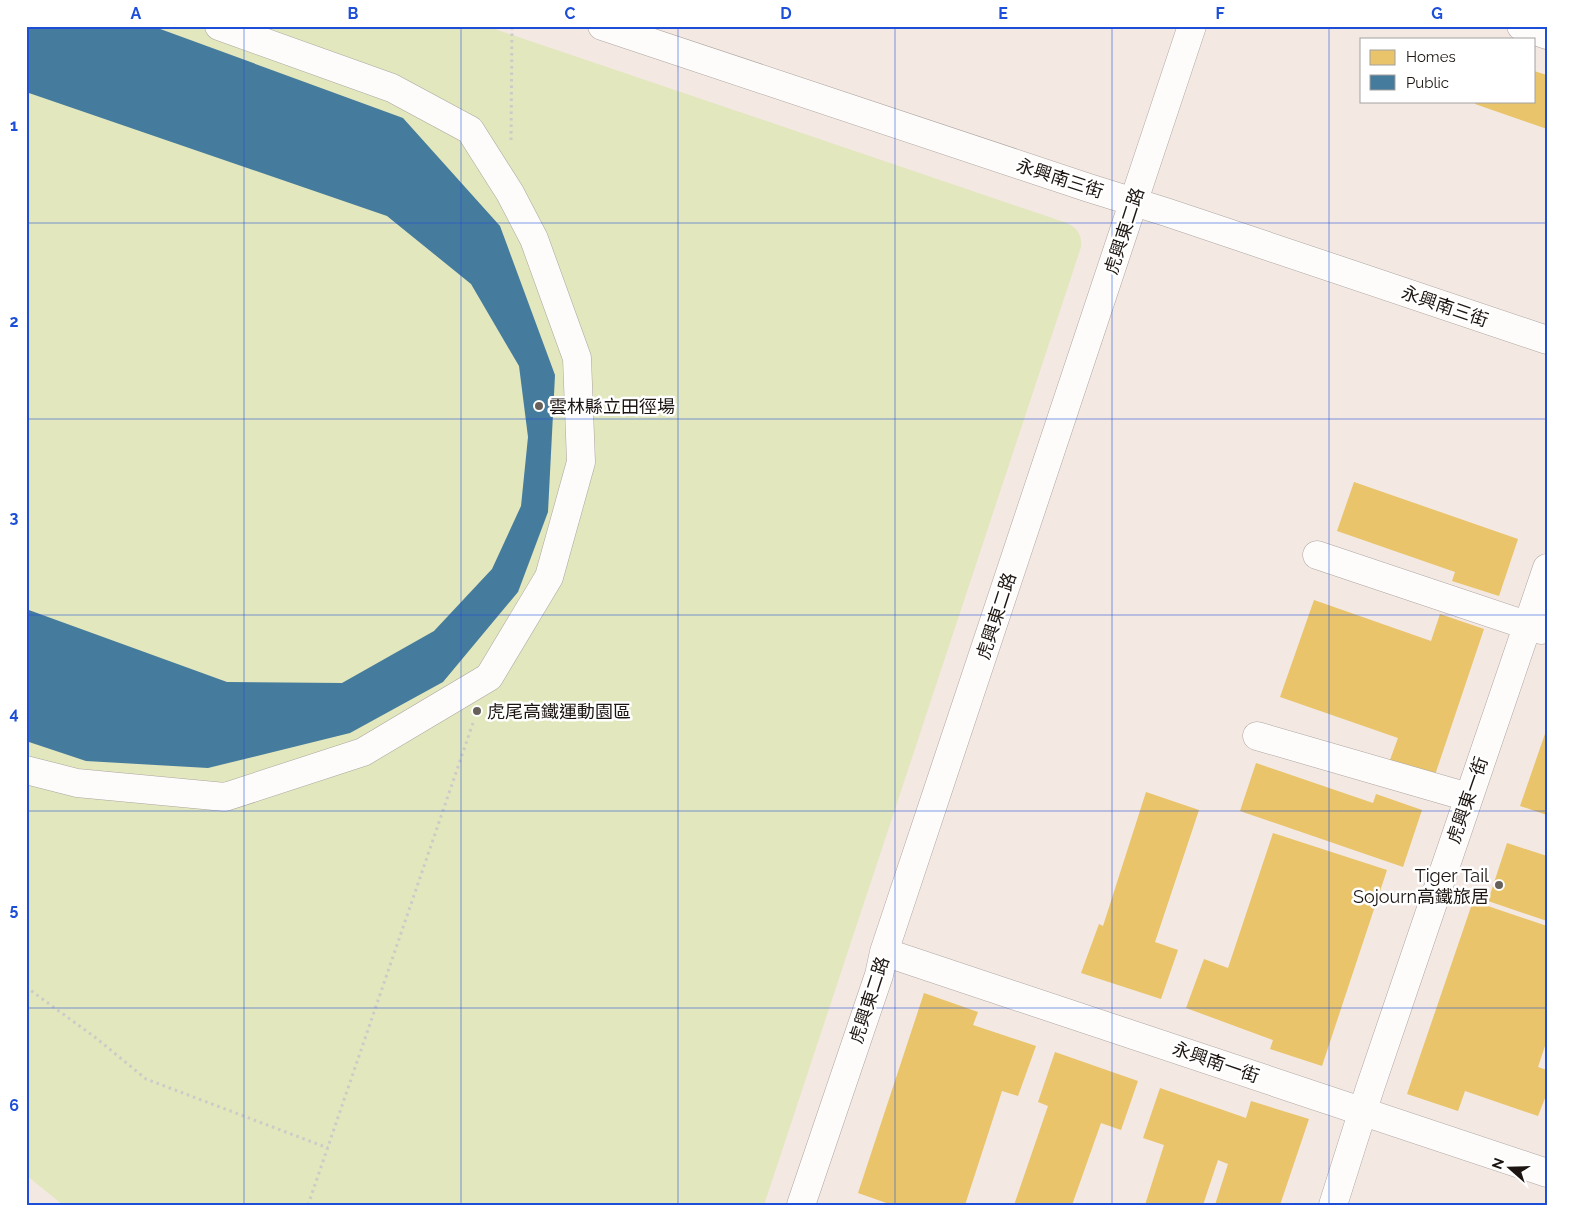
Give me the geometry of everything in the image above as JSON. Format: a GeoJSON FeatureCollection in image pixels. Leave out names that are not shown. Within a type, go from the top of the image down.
{"type":"FeatureCollection","features":[{"type":"Feature","properties":{"kind":"street"},"geometry":{"type":"LineString","coordinates":[[26,770],[77,783],[225,797],[363,752],[489,677],[549,577],[581,462],[577,358],[534,239],[510,193],[470,130],[392,88],[219,26]]}},
{"type":"Feature","properties":{"kind":"street","name":"永興南三街"},"geometry":{"type":"LineString","coordinates":[[602,26],[1547,340]]}},
{"type":"Feature","properties":{"kind":"street","name":"虎興東二路"},"geometry":{"type":"LineString","coordinates":[[801,1205],[879,975],[884,952],[1192,26]]}},
{"type":"Feature","properties":{"kind":"street"},"geometry":{"type":"LineString","coordinates":[[1521,26],[1547,35]]}},
{"type":"Feature","properties":{"kind":"street"},"geometry":{"type":"LineString","coordinates":[[1317,555],[1534,628]]}},
{"type":"Feature","properties":{"kind":"street","name":"虎興東一街"},"geometry":{"type":"LineString","coordinates":[[1333,1205],[1363,1112],[1534,628],[1547,568]]}},
{"type":"Feature","properties":{"kind":"street"},"geometry":{"type":"LineString","coordinates":[[1257,736],[1471,806]]}},
{"type":"Feature","properties":{"kind":"street","name":"永興南一街"},"geometry":{"type":"LineString","coordinates":[[884,952],[1547,1173]]}},
{"type":"Feature","properties":{"kind":"path"},"geometry":{"type":"LineString","coordinates":[[511,144],[512,26]]}},
{"type":"Feature","properties":{"kind":"path"},"geometry":{"type":"LineString","coordinates":[[308,1205],[489,677]]}},
{"type":"Feature","properties":{"kind":"path"},"geometry":{"type":"LineString","coordinates":[[26,987],[96,1038],[146,1079],[328,1148]]}},
{"type":"Feature","properties":{"kind":"green space","name":"虎尾高鐵運動園區"},"geometry":{"type":"Polygon","coordinates":[[[26,26],[486,26],[1064,222],[1078,232],[1081,238],[1081,247],[764,1205],[63,1205],[26,1175],[26,26]]]}},
{"type":"Feature","properties":{"kind":"building: Homes"},"geometry":{"type":"Polygon","coordinates":[[[1536,72],[1547,75],[1547,129],[1475,104],[1476,102],[1536,102],[1536,72]]]}},
{"type":"Feature","properties":{"kind":"building: Homes"},"geometry":{"type":"Polygon","coordinates":[[[1354,482],[1518,539],[1499,596],[1452,581],[1455,572],[1337,531],[1354,482]]]}},
{"type":"Feature","properties":{"kind":"building: Homes"},"geometry":{"type":"Polygon","coordinates":[[[1314,600],[1431,641],[1440,614],[1484,629],[1435,775],[1390,760],[1398,738],[1280,697],[1314,600]]]}},
{"type":"Feature","properties":{"kind":"building: Homes"},"geometry":{"type":"Polygon","coordinates":[[[1547,728],[1547,815],[1520,806],[1547,728]]]}},
{"type":"Feature","properties":{"kind":"building: Homes"},"geometry":{"type":"Polygon","coordinates":[[[1256,763],[1373,803],[1376,794],[1422,810],[1403,867],[1240,811],[1256,763]]]}},
{"type":"Feature","properties":{"kind":"building: Homes"},"geometry":{"type":"Polygon","coordinates":[[[1146,792],[1199,810],[1155,942],[1178,950],[1161,999],[1081,973],[1099,924],[1103,926],[1146,792]]]}},
{"type":"Feature","properties":{"kind":"building: Homes"},"geometry":{"type":"Polygon","coordinates":[[[1273,833],[1387,870],[1322,1066],[1270,1049],[1273,1040],[1186,1008],[1204,959],[1228,968],[1273,833]]]}},
{"type":"Feature","properties":{"kind":"building: Homes"},"geometry":{"type":"Polygon","coordinates":[[[1507,843],[1547,856],[1547,921],[1488,901],[1507,843]]]}},
{"type":"Feature","properties":{"kind":"building: Homes"},"geometry":{"type":"Polygon","coordinates":[[[1473,901],[1547,926],[1547,1040],[1538,1067],[1547,1070],[1547,1093],[1538,1116],[1465,1091],[1458,1111],[1407,1094],[1473,901]]]}},
{"type":"Feature","properties":{"kind":"building: Homes"},"geometry":{"type":"Polygon","coordinates":[[[924,993],[978,1012],[973,1025],[1036,1046],[1018,1096],[1002,1091],[965,1205],[892,1205],[858,1193],[924,993]]]}},
{"type":"Feature","properties":{"kind":"building: Homes"},"geometry":{"type":"Polygon","coordinates":[[[1055,1052],[1138,1081],[1121,1130],[1101,1123],[1072,1205],[1014,1205],[1048,1106],[1038,1102],[1055,1052]]]}},
{"type":"Feature","properties":{"kind":"building: Homes"},"geometry":{"type":"Polygon","coordinates":[[[1160,1088],[1246,1118],[1251,1101],[1309,1119],[1280,1205],[1215,1205],[1228,1164],[1218,1160],[1203,1205],[1145,1205],[1164,1145],[1143,1138],[1160,1088]]]}},
{"type":"Feature","properties":{"kind":"building: Public","name":"雲林縣立田徑場"},"geometry":{"type":"Polygon","coordinates":[[[26,26],[152,26],[403,118],[500,226],[555,375],[548,512],[518,592],[443,682],[350,733],[208,768],[86,761],[26,741],[26,609],[227,682],[342,683],[434,631],[492,569],[521,506],[528,437],[519,366],[471,284],[387,216],[26,92],[26,26]]]}},
{"type":"Feature","properties":{"kind":"place","name":"雲林縣立田徑場"},"geometry":{"type":"Point","coordinates":[539,406]}},
{"type":"Feature","properties":{"kind":"place","name":"虎尾高鐵運動園區"},"geometry":{"type":"Point","coordinates":[477,711]}},
{"type":"Feature","properties":{"kind":"place","name":"Tiger Tail Sojourn高鐵旅居"},"geometry":{"type":"Point","coordinates":[1499,885]}}]}
